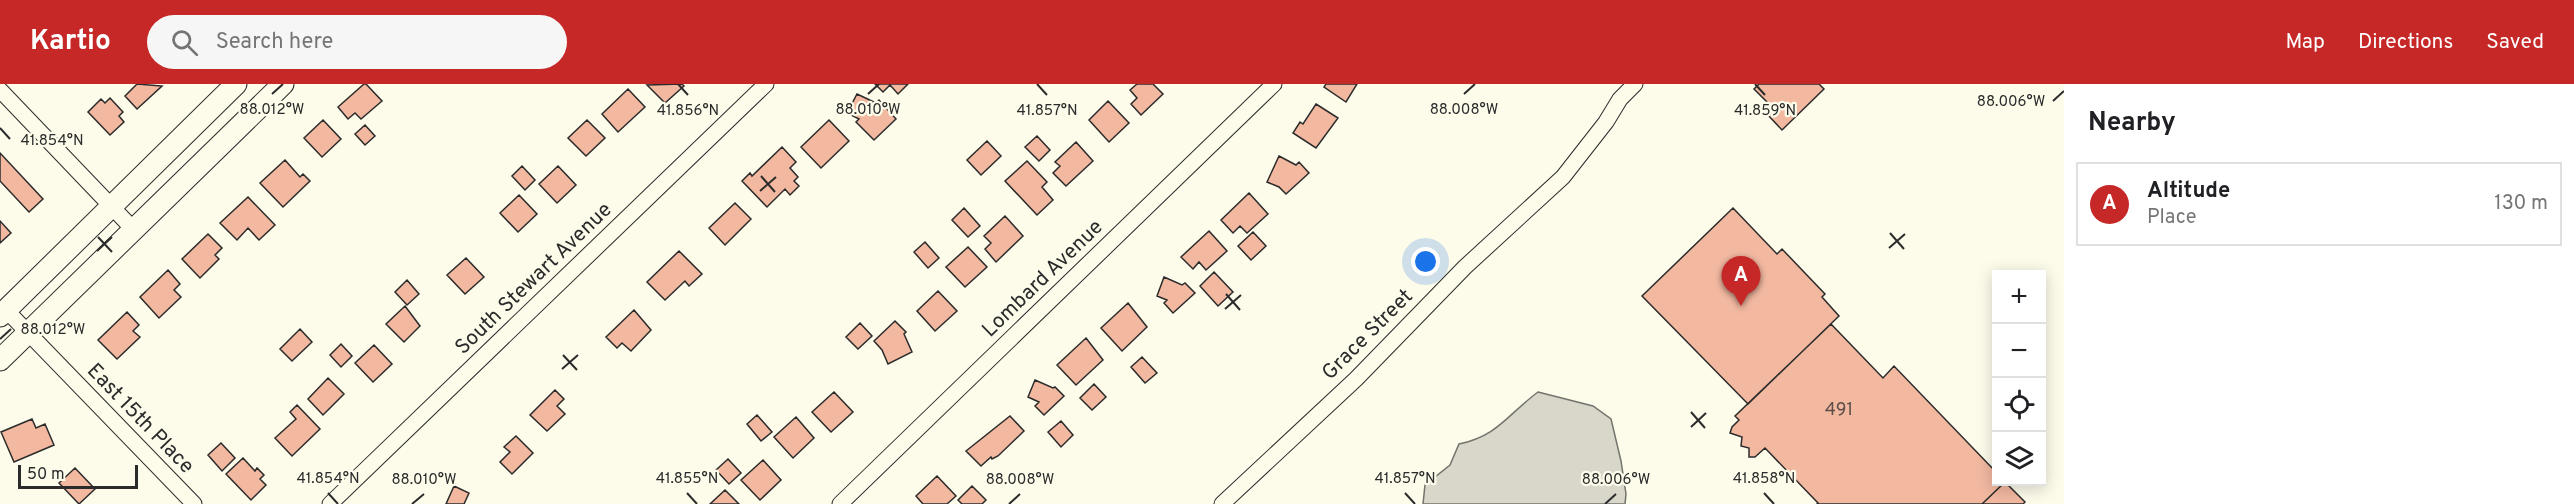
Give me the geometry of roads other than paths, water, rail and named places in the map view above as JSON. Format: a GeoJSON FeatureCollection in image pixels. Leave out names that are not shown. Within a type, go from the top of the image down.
{"type":"FeatureCollection","features":[{"type":"Feature","properties":{"kind":"main road"},"geometry":{"type":"LineString","coordinates":[[3,313],[236,84]]}},
{"type":"Feature","properties":{"kind":"main road"},"geometry":{"type":"LineString","coordinates":[[0,360],[283,84]]}},
{"type":"Feature","properties":{"kind":"street","name":"South Stewart Avenue"},"geometry":{"type":"LineString","coordinates":[[330,504],[766,84]]}},
{"type":"Feature","properties":{"kind":"street","name":"Lombard Avenue"},"geometry":{"type":"LineString","coordinates":[[840,504],[1274,84]]}},
{"type":"Feature","properties":{"kind":"street","name":"Grace Street"},"geometry":{"type":"LineString","coordinates":[[1222,504],[1356,379],[1465,267],[1563,177],[1606,122],[1620,99],[1635,84]]}},
{"type":"Feature","properties":{"kind":"street"},"geometry":{"type":"LineString","coordinates":[[0,90],[135,230]]}},
{"type":"Feature","properties":{"kind":"street","name":"East 15th Place"},"geometry":{"type":"LineString","coordinates":[[3,313],[28,333],[194,504]]}},
{"type":"Feature","properties":{"kind":"place","name":"Altitude"},"geometry":{"type":"Point","coordinates":[1741,306]}}]}
